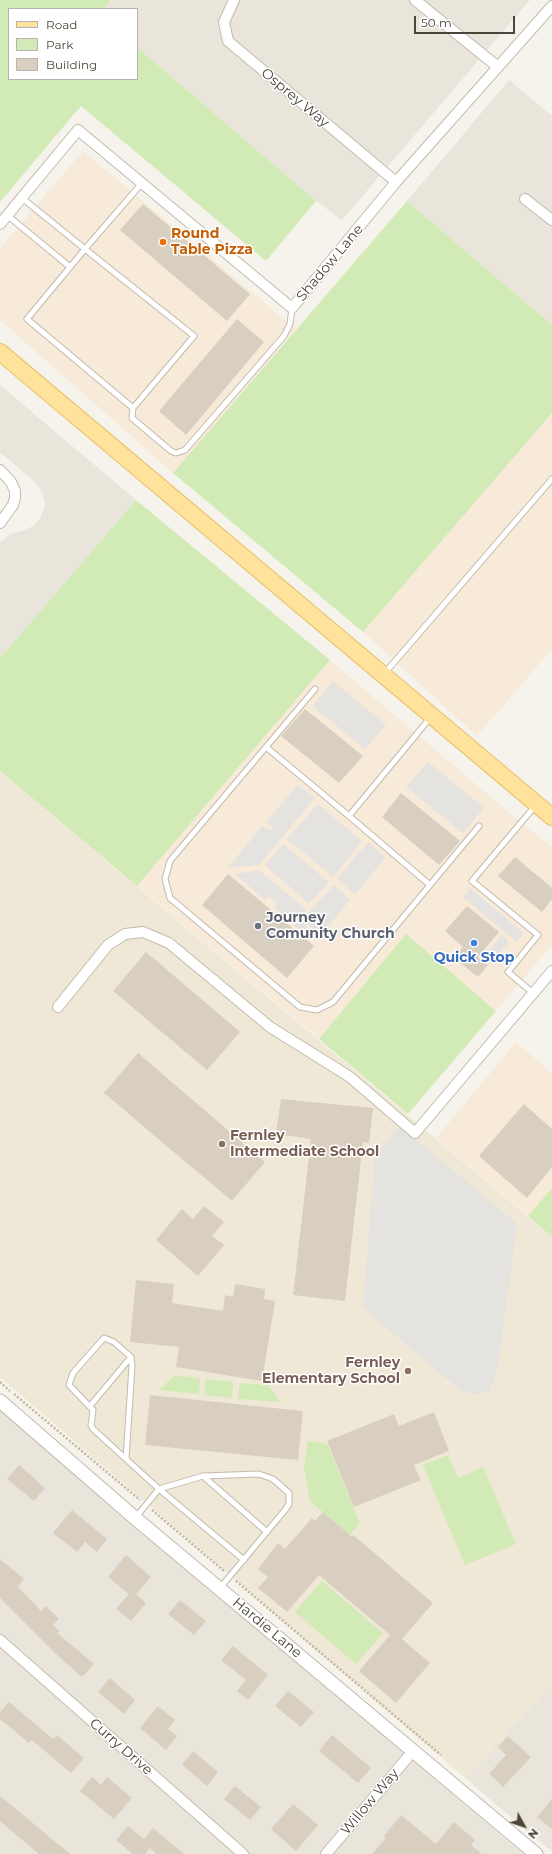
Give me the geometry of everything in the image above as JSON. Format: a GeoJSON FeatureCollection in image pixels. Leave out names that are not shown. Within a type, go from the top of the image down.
{"type":"FeatureCollection","features":[{"type":"Feature","properties":{"kind":"main road"},"geometry":{"type":"LineString","coordinates":[[0,352],[552,817]]}},
{"type":"Feature","properties":{"kind":"street","name":"Osprey Way"},"geometry":{"type":"LineString","coordinates":[[234,0],[224,22],[228,41],[396,182]]}},
{"type":"Feature","properties":{"kind":"street"},"geometry":{"type":"LineString","coordinates":[[415,0],[498,67]]}},
{"type":"Feature","properties":{"kind":"street","name":"Shadow Lane"},"geometry":{"type":"LineString","coordinates":[[0,224],[78,130],[292,308],[396,182],[552,6]]}},
{"type":"Feature","properties":{"kind":"street"},"geometry":{"type":"LineString","coordinates":[[525,199],[552,220]]}},
{"type":"Feature","properties":{"kind":"street"},"geometry":{"type":"LineString","coordinates":[[0,470],[11,482],[15,491],[15,498],[13,505],[0,523]]}},
{"type":"Feature","properties":{"kind":"street"},"geometry":{"type":"LineString","coordinates":[[58,1007],[108,945],[125,934],[143,932],[169,943],[270,1027],[350,1077],[415,1133],[552,971]]}},
{"type":"Feature","properties":{"kind":"street","name":"Hardie Lane"},"geometry":{"type":"LineString","coordinates":[[0,1401],[220,1589],[536,1854]]}},
{"type":"Feature","properties":{"kind":"street","name":"Curry Drive"},"geometry":{"type":"LineString","coordinates":[[0,1640],[243,1854]]}},
{"type":"Feature","properties":{"kind":"street","name":"Willow Way"},"geometry":{"type":"LineString","coordinates":[[326,1854],[413,1751]]}},
{"type":"Feature","properties":{"kind":"lane"},"geometry":{"type":"LineString","coordinates":[[133,408],[27,318],[142,183]]}},
{"type":"Feature","properties":{"kind":"lane"},"geometry":{"type":"LineString","coordinates":[[22,198],[194,336],[133,408],[132,418],[171,451],[176,453],[185,450],[284,336],[290,324],[292,308]]}},
{"type":"Feature","properties":{"kind":"lane"},"geometry":{"type":"LineString","coordinates":[[7,215],[70,267]]}},
{"type":"Feature","properties":{"kind":"lane"},"geometry":{"type":"LineString","coordinates":[[383,675],[552,479]]}},
{"type":"Feature","properties":{"kind":"lane"},"geometry":{"type":"LineString","coordinates":[[315,689],[170,861],[165,879],[170,898],[300,1007],[317,1010],[332,1002],[479,826]]}},
{"type":"Feature","properties":{"kind":"lane"},"geometry":{"type":"LineString","coordinates":[[348,816],[432,716]]}},
{"type":"Feature","properties":{"kind":"lane"},"geometry":{"type":"LineString","coordinates":[[266,747],[430,885]]}},
{"type":"Feature","properties":{"kind":"lane"},"geometry":{"type":"LineString","coordinates":[[533,993],[508,972],[538,935],[472,881],[536,804]]}},
{"type":"Feature","properties":{"kind":"lane"},"geometry":{"type":"LineString","coordinates":[[126,1459],[132,1366],[131,1357],[114,1342],[104,1338],[72,1373],[69,1385],[71,1389],[93,1410],[91,1426],[93,1429],[126,1459],[159,1489],[244,1560]]}},
{"type":"Feature","properties":{"kind":"lane"},"geometry":{"type":"LineString","coordinates":[[90,1406],[131,1357]]}},
{"type":"Feature","properties":{"kind":"lane"},"geometry":{"type":"LineString","coordinates":[[136,1518],[159,1489],[203,1476],[259,1474],[266,1476],[284,1487],[289,1493],[289,1504],[220,1589]]}},
{"type":"Feature","properties":{"kind":"lane"},"geometry":{"type":"LineString","coordinates":[[203,1476],[267,1532]]}},
{"type":"Feature","properties":{"kind":"shaded area"},"geometry":{"type":"Polygon","coordinates":[[[111,0],[530,0],[342,220],[316,201],[138,48],[138,8],[104,8],[111,0]]]}},
{"type":"Feature","properties":{"kind":"shaded area"},"geometry":{"type":"Polygon","coordinates":[[[509,80],[552,116],[552,325],[407,201],[509,80]]]}},
{"type":"Feature","properties":{"kind":"shaded area"},"geometry":{"type":"Polygon","coordinates":[[[83,151],[296,329],[173,473],[0,320],[0,248],[83,151]]]}},
{"type":"Feature","properties":{"kind":"shaded area"},"geometry":{"type":"Polygon","coordinates":[[[0,385],[136,500],[0,658],[0,543],[10,534],[33,526],[41,517],[45,504],[43,494],[38,485],[0,452],[0,385]]]}},
{"type":"Feature","properties":{"kind":"shaded area"},"geometry":{"type":"Polygon","coordinates":[[[552,413],[552,649],[477,736],[363,632],[552,413]]]}},
{"type":"Feature","properties":{"kind":"shaded area"},"geometry":{"type":"Polygon","coordinates":[[[330,660],[506,810],[552,847],[552,945],[496,1011],[406,935],[319,1039],[137,886],[330,660]]]}},
{"type":"Feature","properties":{"kind":"shaded area"},"geometry":{"type":"Polygon","coordinates":[[[333,681],[386,725],[365,749],[312,706],[333,681]]]}},
{"type":"Feature","properties":{"kind":"shaded area"},"geometry":{"type":"Polygon","coordinates":[[[428,762],[484,808],[463,833],[406,787],[428,762]]]}},
{"type":"Feature","properties":{"kind":"shaded area"},"geometry":{"type":"Polygon","coordinates":[[[0,771],[552,1237],[552,1684],[465,1778],[0,1377],[0,771]]]}},
{"type":"Feature","properties":{"kind":"shaded area"},"geometry":{"type":"Polygon","coordinates":[[[298,785],[315,798],[259,865],[228,868],[262,826],[271,831],[273,828],[267,821],[298,785]]]}},
{"type":"Feature","properties":{"kind":"shaded area"},"geometry":{"type":"Polygon","coordinates":[[[318,804],[362,841],[333,877],[287,839],[318,804]]]}},
{"type":"Feature","properties":{"kind":"shaded area"},"geometry":{"type":"Polygon","coordinates":[[[368,842],[385,858],[355,894],[337,879],[368,842]]]}},
{"type":"Feature","properties":{"kind":"shaded area"},"geometry":{"type":"Polygon","coordinates":[[[283,844],[329,882],[309,904],[265,865],[283,844]]]}},
{"type":"Feature","properties":{"kind":"shaded area"},"geometry":{"type":"Polygon","coordinates":[[[259,870],[305,909],[306,914],[334,885],[350,900],[320,936],[307,923],[305,934],[275,908],[277,903],[269,896],[265,900],[235,874],[259,870]]]}},
{"type":"Feature","properties":{"kind":"shaded area"},"geometry":{"type":"Polygon","coordinates":[[[470,888],[524,933],[517,942],[463,897],[470,888]]]}},
{"type":"Feature","properties":{"kind":"shaded area"},"geometry":{"type":"Polygon","coordinates":[[[502,935],[509,942],[488,965],[482,960],[502,935]]]}},
{"type":"Feature","properties":{"kind":"shaded area"},"geometry":{"type":"Polygon","coordinates":[[[516,1042],[552,1073],[552,1188],[528,1216],[436,1138],[516,1042]]]}},
{"type":"Feature","properties":{"kind":"shaded area"},"geometry":{"type":"Polygon","coordinates":[[[400,1126],[517,1224],[498,1368],[489,1391],[478,1395],[460,1390],[374,1317],[363,1305],[375,1156],[400,1126]]]}},
{"type":"Feature","properties":{"kind":"shaded area"},"geometry":{"type":"Polygon","coordinates":[[[0,1410],[523,1854],[0,1854],[0,1410]]]}},
{"type":"Feature","properties":{"kind":"shaded area"},"geometry":{"type":"Polygon","coordinates":[[[552,1684],[552,1852],[465,1778],[552,1684]]]}},
{"type":"Feature","properties":{"kind":"green space"},"geometry":{"type":"Polygon","coordinates":[[[0,0],[111,0],[104,8],[8,8],[8,80],[138,80],[138,48],[316,201],[266,261],[81,106],[0,202],[0,0]]]}},
{"type":"Feature","properties":{"kind":"green space"},"geometry":{"type":"Polygon","coordinates":[[[407,201],[552,325],[552,413],[363,632],[173,473],[407,201]]]}},
{"type":"Feature","properties":{"kind":"green space"},"geometry":{"type":"Polygon","coordinates":[[[136,500],[330,660],[137,886],[0,771],[0,658],[136,500]]]}},
{"type":"Feature","properties":{"kind":"green space"},"geometry":{"type":"Polygon","coordinates":[[[406,934],[496,1011],[408,1114],[319,1039],[406,934]]]}},
{"type":"Feature","properties":{"kind":"green space"},"geometry":{"type":"Polygon","coordinates":[[[552,1188],[552,1237],[528,1216],[552,1188]]]}},
{"type":"Feature","properties":{"kind":"green space"},"geometry":{"type":"Polygon","coordinates":[[[175,1375],[200,1379],[199,1394],[159,1390],[175,1375]]]}},
{"type":"Feature","properties":{"kind":"green space"},"geometry":{"type":"Polygon","coordinates":[[[206,1379],[233,1382],[232,1398],[204,1395],[206,1379]]]}},
{"type":"Feature","properties":{"kind":"green space"},"geometry":{"type":"Polygon","coordinates":[[[240,1383],[268,1385],[280,1402],[238,1399],[240,1383]]]}},
{"type":"Feature","properties":{"kind":"green space"},"geometry":{"type":"Polygon","coordinates":[[[308,1441],[327,1444],[360,1523],[350,1535],[310,1501],[304,1468],[308,1441]]]}},
{"type":"Feature","properties":{"kind":"green space"},"geometry":{"type":"Polygon","coordinates":[[[448,1455],[458,1478],[483,1467],[516,1544],[465,1565],[423,1465],[448,1455]]]}},
{"type":"Feature","properties":{"kind":"green space"},"geometry":{"type":"Polygon","coordinates":[[[322,1581],[383,1633],[356,1664],[295,1612],[322,1581]]]}},
{"type":"Feature","properties":{"kind":"building"},"geometry":{"type":"Polygon","coordinates":[[[143,204],[250,294],[227,321],[120,230],[143,204]]]}},
{"type":"Feature","properties":{"kind":"building"},"geometry":{"type":"Polygon","coordinates":[[[237,319],[264,342],[186,435],[159,411],[237,319]]]}},
{"type":"Feature","properties":{"kind":"building"},"geometry":{"type":"Polygon","coordinates":[[[305,709],[363,756],[339,783],[281,736],[305,709]]]}},
{"type":"Feature","properties":{"kind":"building"},"geometry":{"type":"Polygon","coordinates":[[[401,793],[460,841],[439,865],[382,817],[401,793]]]}},
{"type":"Feature","properties":{"kind":"building"},"geometry":{"type":"Polygon","coordinates":[[[515,857],[552,888],[552,899],[542,912],[498,876],[515,857]]]}},
{"type":"Feature","properties":{"kind":"building","name":"Journey Comunity Church"},"geometry":{"type":"Polygon","coordinates":[[[228,874],[314,946],[287,978],[202,905],[228,874]]]}},
{"type":"Feature","properties":{"kind":"building","name":"Quick Stop"},"geometry":{"type":"Polygon","coordinates":[[[467,906],[499,932],[478,957],[488,965],[478,977],[454,958],[463,947],[445,931],[467,906]]]}},
{"type":"Feature","properties":{"kind":"building"},"geometry":{"type":"Polygon","coordinates":[[[146,952],[240,1032],[207,1070],[113,991],[146,952]]]}},
{"type":"Feature","properties":{"kind":"building"},"geometry":{"type":"Polygon","coordinates":[[[138,1053],[265,1162],[232,1201],[104,1093],[138,1053]]]}},
{"type":"Feature","properties":{"kind":"building"},"geometry":{"type":"Polygon","coordinates":[[[281,1099],[373,1108],[369,1143],[363,1142],[345,1301],[293,1295],[311,1139],[276,1134],[281,1099]]]}},
{"type":"Feature","properties":{"kind":"building"},"geometry":{"type":"Polygon","coordinates":[[[524,1104],[552,1129],[552,1167],[527,1198],[479,1156],[524,1104]]]}},
{"type":"Feature","properties":{"kind":"building"},"geometry":{"type":"Polygon","coordinates":[[[204,1206],[224,1222],[212,1236],[224,1245],[198,1276],[156,1240],[182,1209],[193,1219],[204,1206]]]}},
{"type":"Feature","properties":{"kind":"building"},"geometry":{"type":"Polygon","coordinates":[[[136,1280],[174,1284],[172,1303],[223,1311],[225,1295],[233,1297],[235,1284],[265,1289],[264,1299],[275,1301],[262,1381],[176,1367],[179,1347],[130,1342],[136,1280]]]}},
{"type":"Feature","properties":{"kind":"building"},"geometry":{"type":"Polygon","coordinates":[[[150,1395],[303,1411],[298,1460],[145,1445],[150,1395]]]}},
{"type":"Feature","properties":{"kind":"building"},"geometry":{"type":"Polygon","coordinates":[[[434,1412],[449,1451],[414,1465],[421,1480],[354,1507],[327,1441],[394,1414],[399,1426],[434,1412]]]}},
{"type":"Feature","properties":{"kind":"building"},"geometry":{"type":"Polygon","coordinates":[[[19,1465],[45,1488],[34,1501],[7,1479],[19,1465]]]}},
{"type":"Feature","properties":{"kind":"building"},"geometry":{"type":"Polygon","coordinates":[[[72,1510],[107,1539],[97,1552],[85,1542],[77,1552],[53,1533],[72,1510]]]}},
{"type":"Feature","properties":{"kind":"building"},"geometry":{"type":"Polygon","coordinates":[[[323,1512],[352,1537],[353,1535],[433,1603],[402,1639],[430,1663],[396,1703],[359,1671],[390,1635],[319,1575],[287,1612],[258,1588],[268,1577],[258,1569],[278,1543],[285,1549],[312,1518],[315,1521],[323,1512]]]}},
{"type":"Feature","properties":{"kind":"building"},"geometry":{"type":"Polygon","coordinates":[[[126,1555],[151,1577],[136,1594],[146,1603],[131,1621],[116,1609],[129,1594],[108,1577],[126,1555]]]}},
{"type":"Feature","properties":{"kind":"building"},"geometry":{"type":"Polygon","coordinates":[[[0,1559],[24,1579],[18,1587],[41,1611],[46,1606],[59,1619],[53,1625],[60,1631],[57,1633],[94,1664],[82,1677],[57,1655],[0,1598],[0,1559]]]}},
{"type":"Feature","properties":{"kind":"building"},"geometry":{"type":"Polygon","coordinates":[[[180,1600],[206,1621],[194,1635],[168,1614],[180,1600]]]}},
{"type":"Feature","properties":{"kind":"building"},"geometry":{"type":"Polygon","coordinates":[[[233,1646],[268,1675],[248,1700],[237,1691],[246,1680],[221,1660],[233,1646]]]}},
{"type":"Feature","properties":{"kind":"building"},"geometry":{"type":"Polygon","coordinates":[[[110,1678],[135,1700],[124,1714],[98,1692],[110,1678]]]}},
{"type":"Feature","properties":{"kind":"building"},"geometry":{"type":"Polygon","coordinates":[[[288,1691],[314,1712],[301,1727],[275,1706],[288,1691]]]}},
{"type":"Feature","properties":{"kind":"building"},"geometry":{"type":"Polygon","coordinates":[[[9,1702],[53,1739],[57,1735],[84,1758],[71,1773],[32,1740],[29,1743],[0,1719],[0,1712],[9,1702]]]}},
{"type":"Feature","properties":{"kind":"building"},"geometry":{"type":"Polygon","coordinates":[[[158,1706],[175,1720],[168,1729],[177,1736],[166,1750],[140,1728],[158,1706]]]}},
{"type":"Feature","properties":{"kind":"building"},"geometry":{"type":"Polygon","coordinates":[[[332,1735],[371,1768],[358,1783],[319,1751],[332,1735]]]}},
{"type":"Feature","properties":{"kind":"building"},"geometry":{"type":"Polygon","coordinates":[[[508,1736],[531,1757],[503,1787],[489,1774],[506,1755],[498,1747],[508,1736]]]}},
{"type":"Feature","properties":{"kind":"building"},"geometry":{"type":"Polygon","coordinates":[[[193,1751],[218,1772],[207,1786],[182,1765],[193,1751]]]}},
{"type":"Feature","properties":{"kind":"building"},"geometry":{"type":"Polygon","coordinates":[[[92,1777],[101,1785],[107,1777],[132,1798],[114,1819],[80,1791],[92,1777]]]}},
{"type":"Feature","properties":{"kind":"building"},"geometry":{"type":"Polygon","coordinates":[[[235,1786],[261,1807],[250,1820],[224,1799],[235,1786]]]}},
{"type":"Feature","properties":{"kind":"building"},"geometry":{"type":"Polygon","coordinates":[[[0,1796],[70,1854],[39,1854],[0,1821],[0,1796]]]}},
{"type":"Feature","properties":{"kind":"building"},"geometry":{"type":"Polygon","coordinates":[[[552,1799],[552,1829],[537,1817],[552,1799]]]}},
{"type":"Feature","properties":{"kind":"building"},"geometry":{"type":"Polygon","coordinates":[[[293,1804],[318,1825],[296,1851],[271,1829],[293,1804]]]}},
{"type":"Feature","properties":{"kind":"building"},"geometry":{"type":"Polygon","coordinates":[[[401,1815],[436,1844],[454,1822],[475,1840],[471,1845],[482,1854],[372,1854],[386,1838],[384,1836],[401,1815]]]}},
{"type":"Feature","properties":{"kind":"building"},"geometry":{"type":"Polygon","coordinates":[[[128,1826],[144,1839],[153,1828],[184,1854],[157,1854],[150,1848],[145,1854],[133,1854],[116,1840],[128,1826]]]}},
{"type":"Feature","properties":{"kind":"place","name":"Round Table Pizza"},"geometry":{"type":"Point","coordinates":[163,242]}},
{"type":"Feature","properties":{"kind":"place","name":"Journey Comunity Church"},"geometry":{"type":"Point","coordinates":[258,926]}},
{"type":"Feature","properties":{"kind":"place","name":"Quick Stop"},"geometry":{"type":"Point","coordinates":[474,943]}},
{"type":"Feature","properties":{"kind":"place","name":"Fernley Intermediate School"},"geometry":{"type":"Point","coordinates":[222,1144]}},
{"type":"Feature","properties":{"kind":"place","name":"Fernley Elementary School"},"geometry":{"type":"Point","coordinates":[408,1371]}}]}
